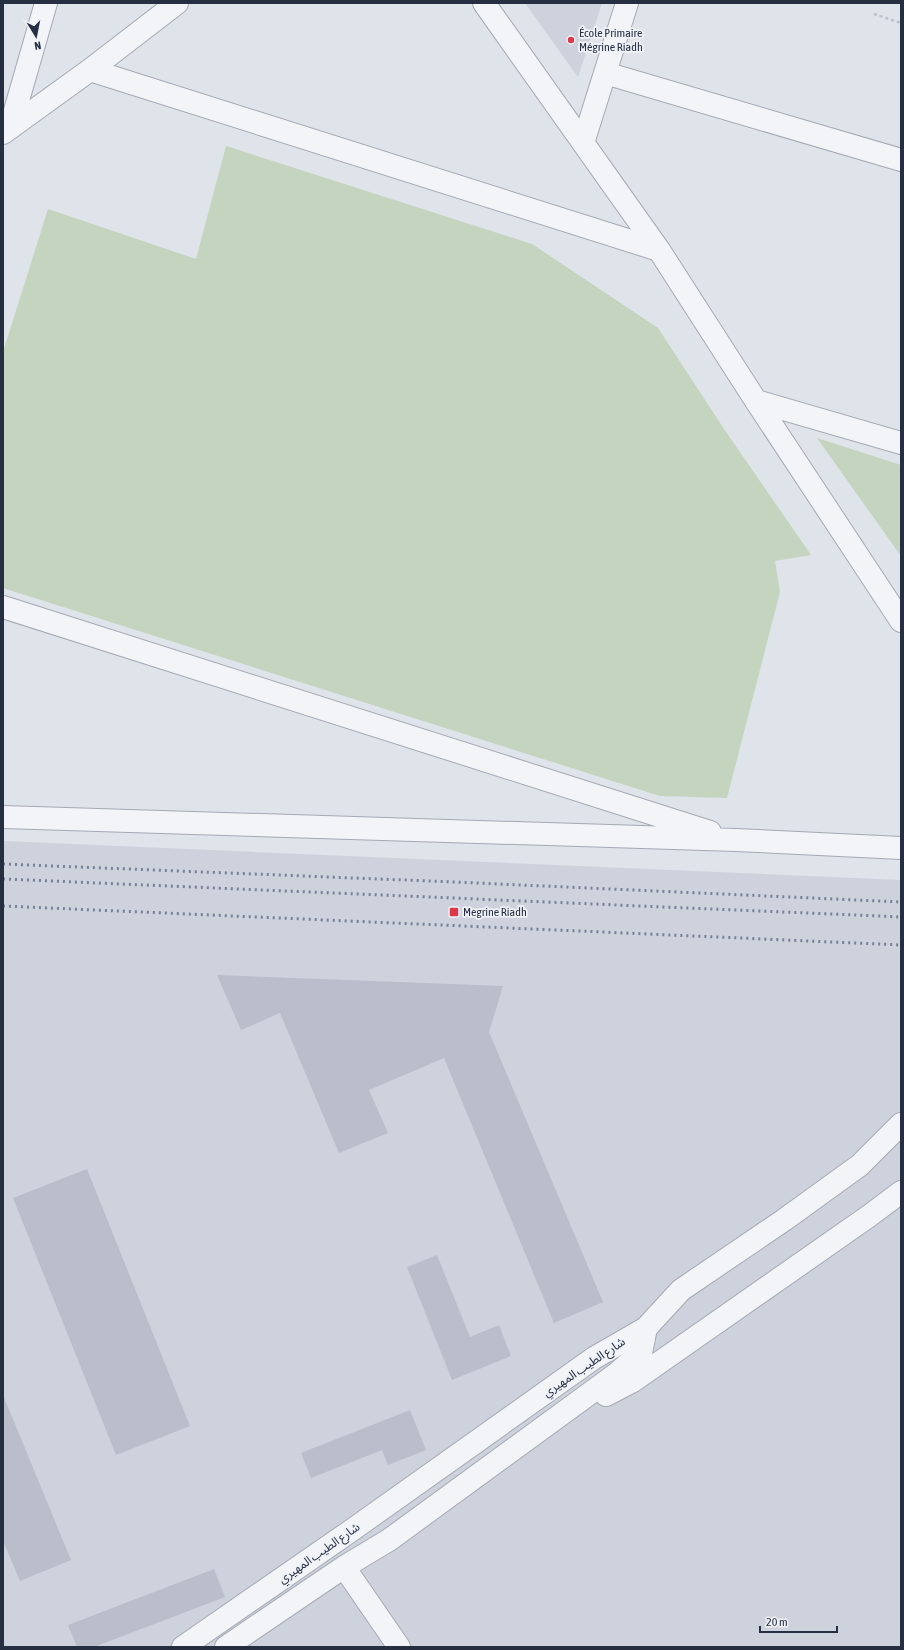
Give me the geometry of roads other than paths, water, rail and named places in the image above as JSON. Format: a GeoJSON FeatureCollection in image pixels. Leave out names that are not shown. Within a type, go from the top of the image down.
{"type":"FeatureCollection","features":[{"type":"Feature","properties":{"kind":"street"},"geometry":{"type":"LineString","coordinates":[[6,131],[46,3]]}},
{"type":"Feature","properties":{"kind":"street"},"geometry":{"type":"LineString","coordinates":[[6,131],[90,70],[177,3]]}},
{"type":"Feature","properties":{"kind":"street"},"geometry":{"type":"LineString","coordinates":[[484,3],[659,250],[756,401],[901,621]]}},
{"type":"Feature","properties":{"kind":"street"},"geometry":{"type":"LineString","coordinates":[[582,142],[627,3]]}},
{"type":"Feature","properties":{"kind":"street"},"geometry":{"type":"LineString","coordinates":[[90,70],[659,250]]}},
{"type":"Feature","properties":{"kind":"street"},"geometry":{"type":"LineString","coordinates":[[605,73],[901,160]]}},
{"type":"Feature","properties":{"kind":"street"},"geometry":{"type":"LineString","coordinates":[[756,401],[901,443]]}},
{"type":"Feature","properties":{"kind":"street"},"geometry":{"type":"LineString","coordinates":[[3,607],[736,840]]}},
{"type":"Feature","properties":{"kind":"street"},"geometry":{"type":"LineString","coordinates":[[3,817],[736,840],[901,848]]}},
{"type":"Feature","properties":{"kind":"street"},"geometry":{"type":"LineString","coordinates":[[646,1328],[682,1290],[784,1220],[860,1164],[901,1124]]}},
{"type":"Feature","properties":{"kind":"street"},"geometry":{"type":"LineString","coordinates":[[578,1402],[602,1397],[633,1381],[901,1192]]}},
{"type":"Feature","properties":{"kind":"street","name":"شارع الطيب المهيري"},"geometry":{"type":"LineString","coordinates":[[226,1647],[344,1567],[389,1540],[616,1375],[642,1353],[646,1328]]}},
{"type":"Feature","properties":{"kind":"street","name":"شارع الطيب المهيري"},"geometry":{"type":"LineString","coordinates":[[183,1647],[359,1526],[594,1358],[646,1328]]}},
{"type":"Feature","properties":{"kind":"street"},"geometry":{"type":"LineString","coordinates":[[344,1567],[399,1647]]}},
{"type":"Feature","properties":{"kind":"railway"},"geometry":{"type":"LineString","coordinates":[[3,864],[901,902]]}},
{"type":"Feature","properties":{"kind":"railway"},"geometry":{"type":"LineString","coordinates":[[3,879],[901,917]]}},
{"type":"Feature","properties":{"kind":"railway"},"geometry":{"type":"LineString","coordinates":[[3,906],[901,945]]}},
{"type":"Feature","properties":{"kind":"place","name":"École Primaire Mégrine Riadh"},"geometry":{"type":"Point","coordinates":[571,40]}},
{"type":"Feature","properties":{"kind":"place","name":"Megrine Riadh"},"geometry":{"type":"Point","coordinates":[454,912]}}]}
